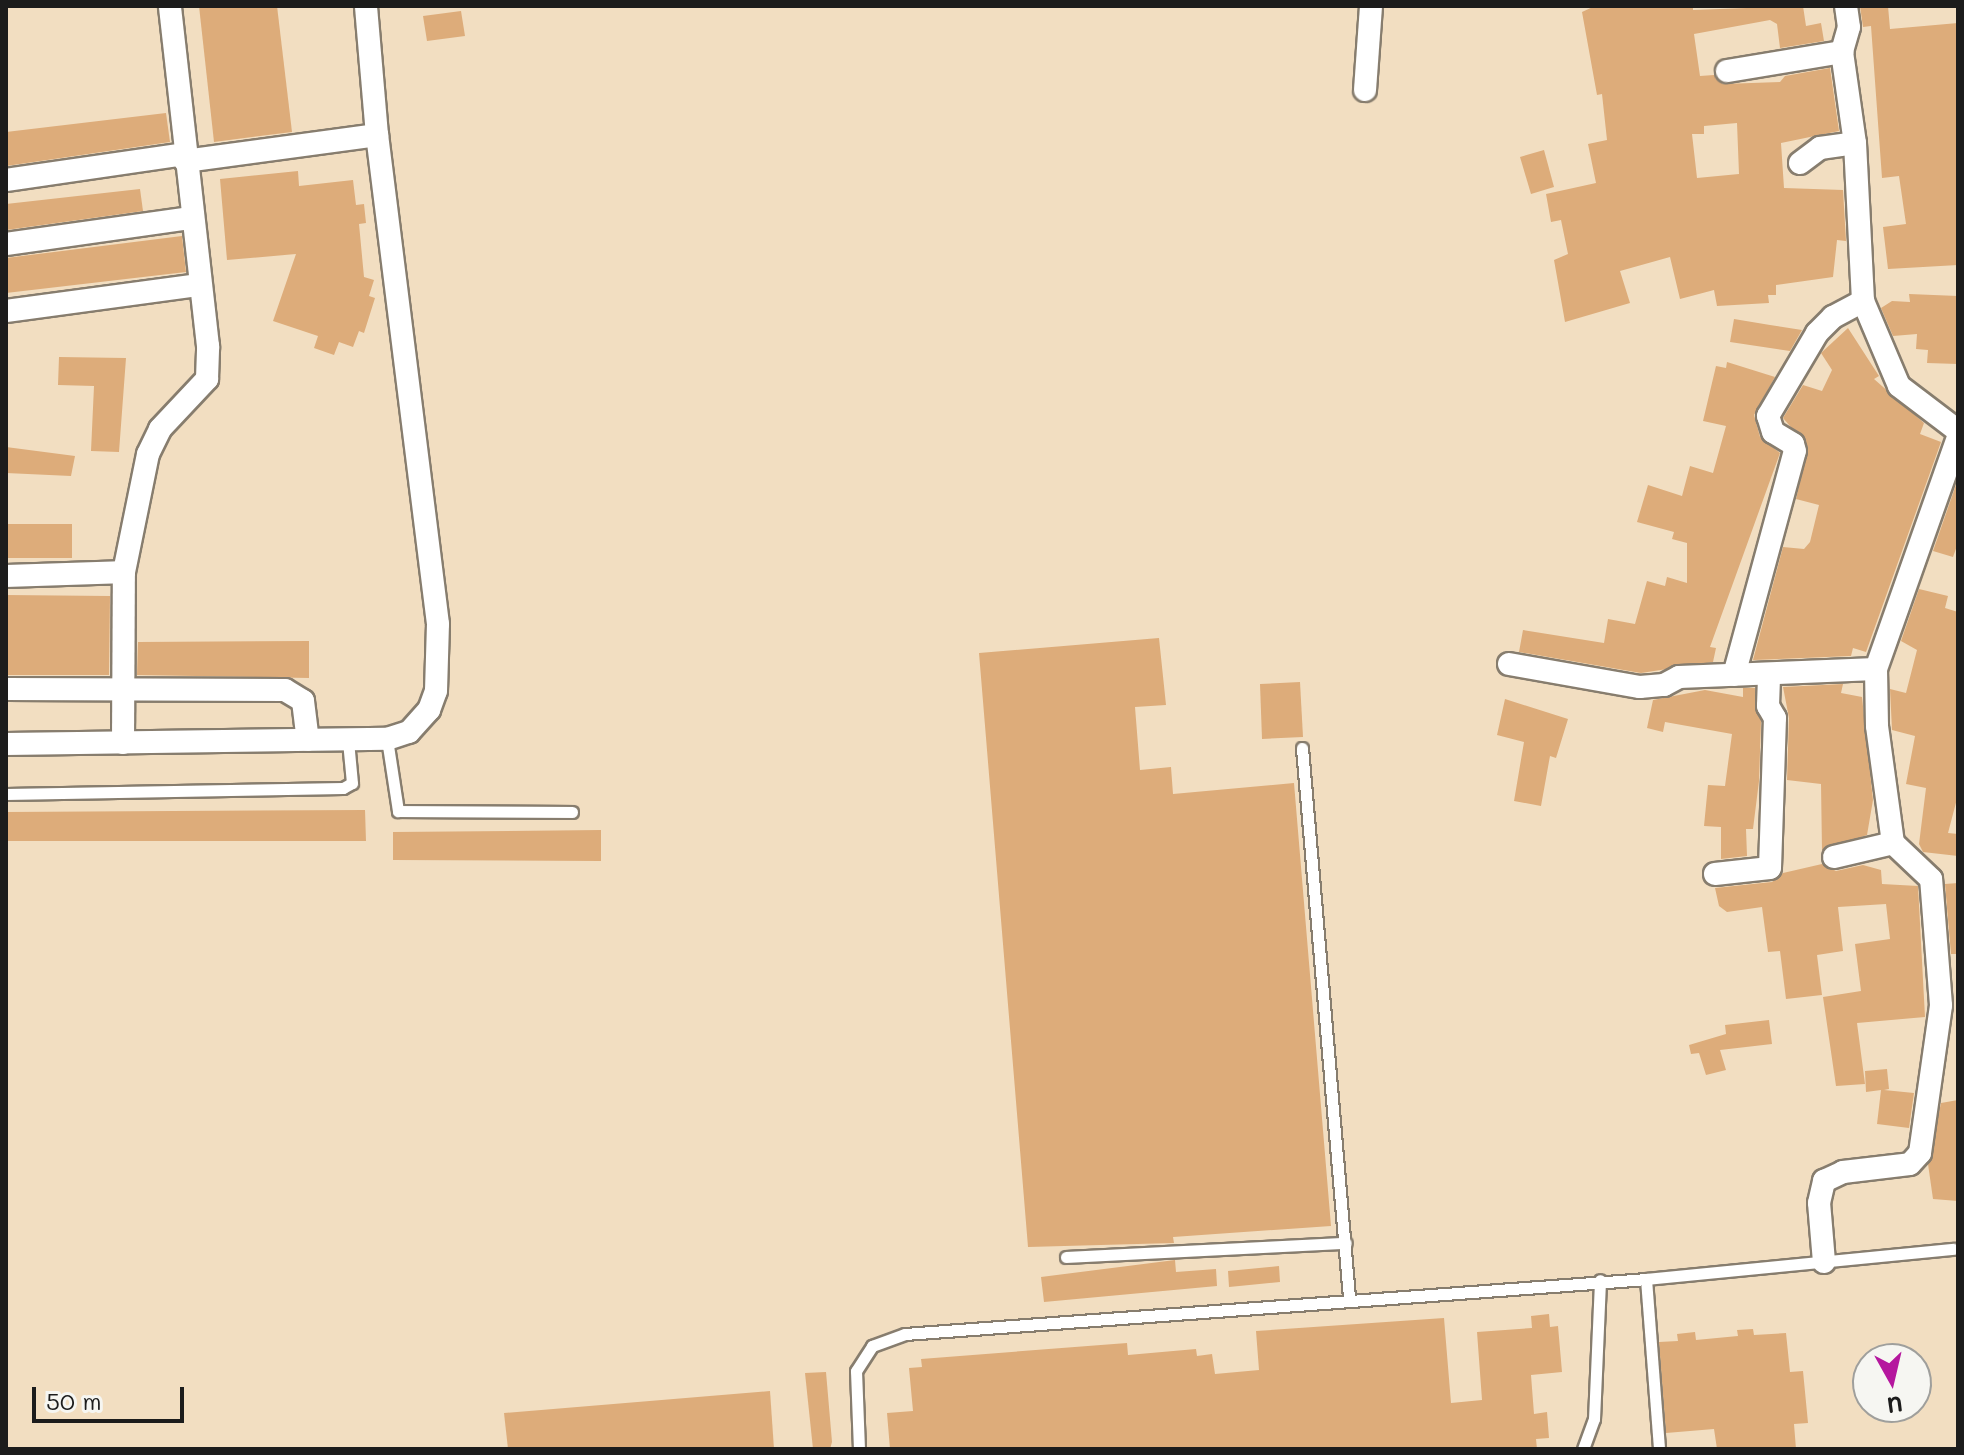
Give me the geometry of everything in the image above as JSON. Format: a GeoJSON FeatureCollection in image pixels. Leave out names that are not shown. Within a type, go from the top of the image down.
{"type":"FeatureCollection","features":[{"type":"Feature","properties":{"kind":"street"},"geometry":{"type":"LineString","coordinates":[[123,743],[124,572],[151,446],[208,373],[170,6]]}},
{"type":"Feature","properties":{"kind":"street"},"geometry":{"type":"LineString","coordinates":[[6,744],[387,739],[409,732],[429,710],[436,691],[438,624],[377,135],[366,6]]}},
{"type":"Feature","properties":{"kind":"street"},"geometry":{"type":"LineString","coordinates":[[1365,90],[1371,6]]}},
{"type":"Feature","properties":{"kind":"street"},"geometry":{"type":"LineString","coordinates":[[1846,6],[1849,27],[1842,52],[1855,143],[1863,301],[1899,386],[1958,431]]}},
{"type":"Feature","properties":{"kind":"street"},"geometry":{"type":"LineString","coordinates":[[1727,71],[1842,52]]}},
{"type":"Feature","properties":{"kind":"street"},"geometry":{"type":"LineString","coordinates":[[6,180],[377,135]]}},
{"type":"Feature","properties":{"kind":"street"},"geometry":{"type":"LineString","coordinates":[[1800,163],[1820,148],[1855,143]]}},
{"type":"Feature","properties":{"kind":"street"},"geometry":{"type":"LineString","coordinates":[[6,244],[191,218]]}},
{"type":"Feature","properties":{"kind":"street"},"geometry":{"type":"LineString","coordinates":[[6,311],[199,285]]}},
{"type":"Feature","properties":{"kind":"street"},"geometry":{"type":"LineString","coordinates":[[1734,675],[1795,453],[1793,444],[1770,428],[1768,416],[1817,333],[1833,317],[1863,301]]}},
{"type":"Feature","properties":{"kind":"street"},"geometry":{"type":"LineString","coordinates":[[1824,1262],[1819,1203],[1824,1181],[1843,1172],[1910,1164],[1920,1153],[1932,1084],[1941,1005],[1931,879],[1893,843],[1877,726],[1876,669],[1958,437]]}},
{"type":"Feature","properties":{"kind":"street"},"geometry":{"type":"LineString","coordinates":[[6,576],[124,572]]}},
{"type":"Feature","properties":{"kind":"street"},"geometry":{"type":"LineString","coordinates":[[1509,664],[1640,687],[1664,685],[1679,677],[1876,669]]}},
{"type":"Feature","properties":{"kind":"street"},"geometry":{"type":"LineString","coordinates":[[1715,874],[1770,868],[1775,718],[1768,709],[1769,675]]}},
{"type":"Feature","properties":{"kind":"street"},"geometry":{"type":"LineString","coordinates":[[6,689],[125,688],[297,693],[308,740]]}},
{"type":"Feature","properties":{"kind":"street"},"geometry":{"type":"LineString","coordinates":[[1834,857],[1893,843]]}},
{"type":"Feature","properties":{"kind":"lane"},"geometry":{"type":"LineString","coordinates":[[387,739],[398,811],[572,812]]}},
{"type":"Feature","properties":{"kind":"lane"},"geometry":{"type":"LineString","coordinates":[[6,794],[343,788],[352,783],[348,741]]}},
{"type":"Feature","properties":{"kind":"lane"},"geometry":{"type":"LineString","coordinates":[[1302,748],[1349,1297]]}},
{"type":"Feature","properties":{"kind":"lane"},"geometry":{"type":"LineString","coordinates":[[1066,1257],[1346,1243]]}},
{"type":"Feature","properties":{"kind":"lane"},"geometry":{"type":"LineString","coordinates":[[859,1449],[856,1371],[872,1346],[905,1334],[1349,1297],[1646,1279],[1954,1249]]}},
{"type":"Feature","properties":{"kind":"lane"},"geometry":{"type":"LineString","coordinates":[[1646,1279],[1659,1449]]}},
{"type":"Feature","properties":{"kind":"lane"},"geometry":{"type":"LineString","coordinates":[[1583,1449],[1594,1419],[1600,1280]]}},
{"type":"Feature","properties":{"kind":"building"},"geometry":{"type":"Polygon","coordinates":[[[199,6],[277,6],[292,132],[214,142],[199,6]]]}},
{"type":"Feature","properties":{"kind":"building"},"geometry":{"type":"Polygon","coordinates":[[[1595,6],[1693,6],[1693,10],[1803,6],[1806,26],[1821,23],[1824,41],[1780,48],[1777,24],[1770,20],[1694,34],[1700,76],[1714,75],[1723,84],[1780,82],[1785,76],[1830,68],[1839,131],[1781,143],[1784,188],[1843,190],[1846,241],[1837,240],[1833,277],[1776,285],[1776,295],[1768,295],[1769,303],[1717,306],[1714,290],[1680,299],[1670,257],[1620,271],[1630,303],[1565,322],[1554,260],[1568,254],[1561,220],[1551,222],[1546,194],[1596,183],[1588,144],[1607,140],[1602,94],[1597,95],[1582,12],[1595,6]],[[1737,123],[1704,126],[1704,134],[1692,134],[1697,178],[1739,174],[1737,123]]]}},
{"type":"Feature","properties":{"kind":"building"},"geometry":{"type":"Polygon","coordinates":[[[1860,6],[1888,6],[1890,29],[1958,23],[1958,265],[1888,269],[1883,227],[1906,224],[1899,176],[1882,178],[1871,26],[1863,27],[1860,6]]]}},
{"type":"Feature","properties":{"kind":"building"},"geometry":{"type":"Polygon","coordinates":[[[461,11],[465,36],[427,41],[423,16],[461,11]]]}},
{"type":"Feature","properties":{"kind":"building"},"geometry":{"type":"Polygon","coordinates":[[[166,113],[170,142],[6,166],[6,132],[166,113]]]}},
{"type":"Feature","properties":{"kind":"building"},"geometry":{"type":"Polygon","coordinates":[[[1544,150],[1554,187],[1531,194],[1520,157],[1544,150]]]}},
{"type":"Feature","properties":{"kind":"building"},"geometry":{"type":"Polygon","coordinates":[[[298,171],[299,186],[353,180],[356,205],[364,204],[366,223],[359,224],[364,277],[374,280],[369,296],[375,298],[364,333],[359,331],[353,347],[339,342],[334,355],[314,348],[318,336],[273,321],[296,254],[227,260],[220,179],[298,171]]]}},
{"type":"Feature","properties":{"kind":"building"},"geometry":{"type":"Polygon","coordinates":[[[140,189],[143,211],[6,230],[6,204],[140,189]]]}},
{"type":"Feature","properties":{"kind":"building"},"geometry":{"type":"Polygon","coordinates":[[[182,236],[186,272],[6,293],[6,258],[182,236]]]}},
{"type":"Feature","properties":{"kind":"building"},"geometry":{"type":"Polygon","coordinates":[[[1909,294],[1958,296],[1958,364],[1927,363],[1928,350],[1916,349],[1917,334],[1893,336],[1881,308],[1892,301],[1910,302],[1909,294]]]}},
{"type":"Feature","properties":{"kind":"building"},"geometry":{"type":"Polygon","coordinates":[[[1734,319],[1802,330],[1790,351],[1730,342],[1734,319]]]}},
{"type":"Feature","properties":{"kind":"building"},"geometry":{"type":"Polygon","coordinates":[[[1848,328],[1879,376],[1874,379],[1924,423],[1920,434],[1941,442],[1866,652],[1853,648],[1851,656],[1753,660],[1783,547],[1804,549],[1810,542],[1819,505],[1796,499],[1808,447],[1783,418],[1803,385],[1822,391],[1832,370],[1821,353],[1848,328]]]}},
{"type":"Feature","properties":{"kind":"building"},"geometry":{"type":"Polygon","coordinates":[[[59,357],[126,358],[119,452],[91,451],[94,386],[58,385],[59,357]]]}},
{"type":"Feature","properties":{"kind":"building"},"geometry":{"type":"Polygon","coordinates":[[[1727,362],[1775,377],[1754,415],[1760,437],[1780,453],[1710,647],[1716,648],[1713,662],[1641,673],[1519,652],[1523,630],[1604,643],[1608,619],[1635,624],[1647,581],[1665,586],[1667,577],[1687,583],[1687,543],[1672,539],[1674,532],[1637,522],[1648,485],[1682,496],[1690,466],[1713,473],[1726,426],[1703,421],[1716,366],[1726,368],[1727,362]]]}},
{"type":"Feature","properties":{"kind":"building"},"geometry":{"type":"Polygon","coordinates":[[[6,447],[75,456],[71,476],[6,473],[6,447]]]}},
{"type":"Feature","properties":{"kind":"building"},"geometry":{"type":"Polygon","coordinates":[[[1958,479],[1958,543],[1953,557],[1933,551],[1958,479]]]}},
{"type":"Feature","properties":{"kind":"building"},"geometry":{"type":"Polygon","coordinates":[[[6,524],[72,524],[72,558],[6,558],[6,524]]]}},
{"type":"Feature","properties":{"kind":"building"},"geometry":{"type":"Polygon","coordinates":[[[1919,589],[1948,596],[1945,608],[1958,612],[1958,795],[1948,833],[1958,834],[1958,856],[1923,852],[1919,844],[1926,788],[1906,784],[1915,736],[1892,730],[1890,689],[1906,693],[1917,650],[1901,641],[1919,589]]]}},
{"type":"Feature","properties":{"kind":"building"},"geometry":{"type":"Polygon","coordinates":[[[6,595],[110,596],[109,675],[6,675],[6,595]]]}},
{"type":"Feature","properties":{"kind":"building"},"geometry":{"type":"Polygon","coordinates":[[[1159,638],[1166,705],[1135,707],[1140,770],[1171,767],[1173,794],[1294,783],[1331,1226],[1173,1237],[1174,1243],[1028,1247],[979,653],[1159,638]]]}},
{"type":"Feature","properties":{"kind":"building"},"geometry":{"type":"Polygon","coordinates":[[[309,641],[309,678],[137,675],[138,642],[309,641]]]}},
{"type":"Feature","properties":{"kind":"building"},"geometry":{"type":"Polygon","coordinates":[[[1300,682],[1303,737],[1262,739],[1260,684],[1300,682]]]}},
{"type":"Feature","properties":{"kind":"building"},"geometry":{"type":"Polygon","coordinates":[[[1843,684],[1841,693],[1862,697],[1873,800],[1867,835],[1822,851],[1821,784],[1787,780],[1789,718],[1783,687],[1843,684]]]}},
{"type":"Feature","properties":{"kind":"building"},"geometry":{"type":"Polygon","coordinates":[[[1743,688],[1755,688],[1761,722],[1759,781],[1753,829],[1746,829],[1747,856],[1721,859],[1721,827],[1704,826],[1708,785],[1725,786],[1732,734],[1665,722],[1663,732],[1647,728],[1653,700],[1705,690],[1743,697],[1743,688]]]}},
{"type":"Feature","properties":{"kind":"building"},"geometry":{"type":"Polygon","coordinates":[[[1505,699],[1568,719],[1556,758],[1550,756],[1541,806],[1514,801],[1524,742],[1497,735],[1505,699]]]}},
{"type":"Feature","properties":{"kind":"building"},"geometry":{"type":"Polygon","coordinates":[[[365,810],[366,841],[6,841],[6,812],[365,810]]]}},
{"type":"Feature","properties":{"kind":"building"},"geometry":{"type":"Polygon","coordinates":[[[601,830],[601,861],[393,860],[393,832],[601,830]]]}},
{"type":"Feature","properties":{"kind":"building"},"geometry":{"type":"Polygon","coordinates":[[[1822,864],[1836,871],[1863,865],[1881,870],[1882,884],[1918,886],[1925,1017],[1857,1023],[1865,1084],[1836,1086],[1823,997],[1861,991],[1855,944],[1890,939],[1886,904],[1838,907],[1843,951],[1817,955],[1822,995],[1786,999],[1780,951],[1768,952],[1762,907],[1727,912],[1719,906],[1715,888],[1772,882],[1783,873],[1822,864]]]}},
{"type":"Feature","properties":{"kind":"building"},"geometry":{"type":"Polygon","coordinates":[[[1958,883],[1958,954],[1951,954],[1945,884],[1958,883]]]}},
{"type":"Feature","properties":{"kind":"building"},"geometry":{"type":"Polygon","coordinates":[[[1769,1020],[1772,1044],[1720,1050],[1726,1070],[1706,1075],[1699,1053],[1691,1054],[1689,1045],[1726,1034],[1725,1025],[1769,1020]]]}},
{"type":"Feature","properties":{"kind":"building"},"geometry":{"type":"Polygon","coordinates":[[[1887,1069],[1889,1089],[1884,1090],[1914,1093],[1909,1128],[1877,1124],[1881,1090],[1866,1092],[1865,1071],[1887,1069]]]}},
{"type":"Feature","properties":{"kind":"building"},"geometry":{"type":"Polygon","coordinates":[[[1958,1100],[1958,1201],[1933,1199],[1928,1164],[1941,1103],[1958,1100]]]}},
{"type":"Feature","properties":{"kind":"building"},"geometry":{"type":"Polygon","coordinates":[[[1175,1260],[1176,1272],[1216,1269],[1217,1286],[1044,1302],[1041,1277],[1175,1260]]]}},
{"type":"Feature","properties":{"kind":"building"},"geometry":{"type":"Polygon","coordinates":[[[1279,1266],[1280,1282],[1229,1287],[1228,1271],[1279,1266]]]}},
{"type":"Feature","properties":{"kind":"building"},"geometry":{"type":"Polygon","coordinates":[[[1549,1314],[1550,1327],[1558,1326],[1562,1372],[1531,1375],[1534,1414],[1547,1412],[1549,1438],[1536,1439],[1537,1449],[890,1449],[887,1413],[913,1411],[909,1368],[922,1367],[921,1359],[1127,1343],[1128,1355],[1196,1349],[1197,1356],[1212,1354],[1215,1374],[1259,1370],[1256,1331],[1444,1318],[1451,1403],[1482,1400],[1477,1332],[1532,1328],[1531,1316],[1549,1314]]]}},
{"type":"Feature","properties":{"kind":"building"},"geometry":{"type":"Polygon","coordinates":[[[1753,1329],[1754,1335],[1786,1333],[1790,1372],[1803,1371],[1808,1423],[1794,1424],[1796,1449],[1717,1449],[1714,1429],[1666,1433],[1659,1342],[1678,1341],[1677,1334],[1695,1332],[1696,1340],[1738,1336],[1737,1330],[1753,1329]]]}},
{"type":"Feature","properties":{"kind":"building"},"geometry":{"type":"Polygon","coordinates":[[[826,1372],[832,1442],[830,1449],[813,1449],[805,1373],[826,1372]]]}},
{"type":"Feature","properties":{"kind":"building"},"geometry":{"type":"Polygon","coordinates":[[[770,1391],[774,1449],[508,1449],[504,1413],[770,1391]]]}}]}
